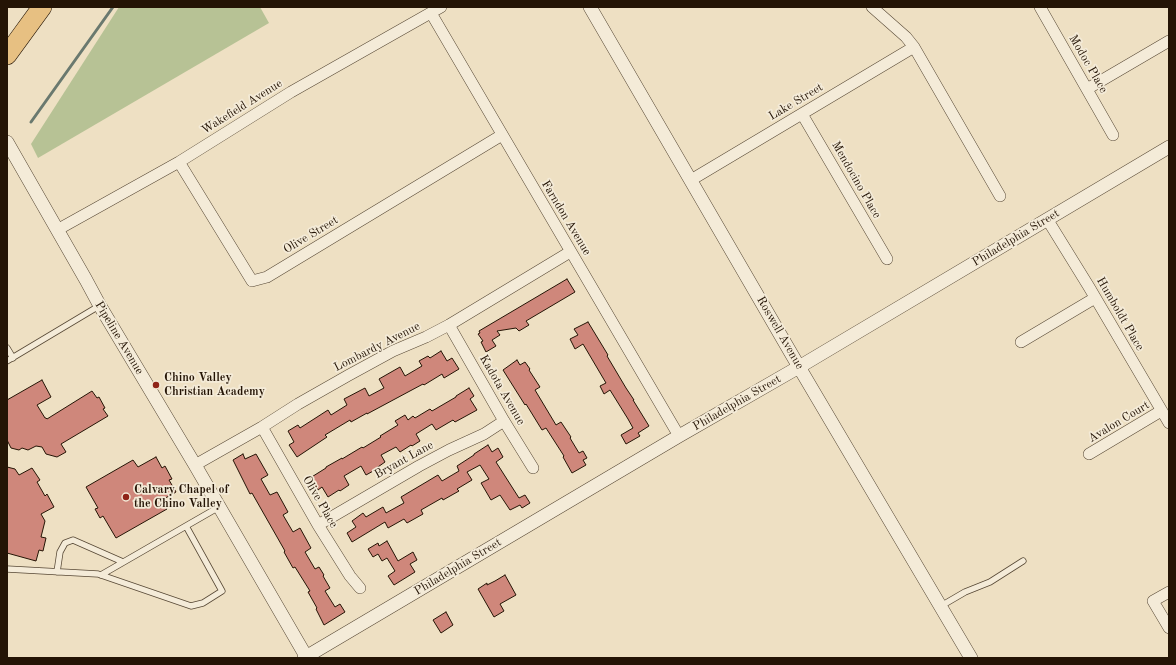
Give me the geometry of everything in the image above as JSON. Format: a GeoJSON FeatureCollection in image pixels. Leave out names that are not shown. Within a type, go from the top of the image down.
{"type":"FeatureCollection","features":[{"type":"Feature","properties":{"kind":"highway"},"geometry":{"type":"LineString","coordinates":[[7,55],[42,7]]}},
{"type":"Feature","properties":{"kind":"street","name":"Roswell Avenue"},"geometry":{"type":"LineString","coordinates":[[590,7],[799,367],[971,658]]}},
{"type":"Feature","properties":{"kind":"street"},"geometry":{"type":"LineString","coordinates":[[872,7],[906,37],[914,47],[1000,196]]}},
{"type":"Feature","properties":{"kind":"street","name":"Modoc Place"},"geometry":{"type":"LineString","coordinates":[[1040,7],[1113,135]]}},
{"type":"Feature","properties":{"kind":"street","name":"Farndon Avenue"},"geometry":{"type":"LineString","coordinates":[[436,10],[502,135],[679,436]]}},
{"type":"Feature","properties":{"kind":"street","name":"Wakefield Avenue"},"geometry":{"type":"LineString","coordinates":[[57,230],[179,162],[291,92],[436,10]]}},
{"type":"Feature","properties":{"kind":"street"},"geometry":{"type":"LineString","coordinates":[[1087,89],[1169,41]]}},
{"type":"Feature","properties":{"kind":"street","name":"Lake Street"},"geometry":{"type":"LineString","coordinates":[[691,180],[914,47]]}},
{"type":"Feature","properties":{"kind":"street","name":"Mendocino Place"},"geometry":{"type":"LineString","coordinates":[[802,114],[887,259]]}},
{"type":"Feature","properties":{"kind":"street","name":"Olive Street"},"geometry":{"type":"LineString","coordinates":[[179,162],[252,281],[267,277],[502,135]]}},
{"type":"Feature","properties":{"kind":"street","name":"Pipeline Avenue"},"geometry":{"type":"LineString","coordinates":[[7,142],[57,230],[72,261],[195,465],[306,658]]}},
{"type":"Feature","properties":{"kind":"street","name":"Philadelphia Street"},"geometry":{"type":"LineString","coordinates":[[306,658],[1169,147]]}},
{"type":"Feature","properties":{"kind":"street","name":"Humboldt Place"},"geometry":{"type":"LineString","coordinates":[[1047,219],[1169,423]]}},
{"type":"Feature","properties":{"kind":"street","name":"Lombardy Avenue"},"geometry":{"type":"LineString","coordinates":[[195,465],[355,371],[449,325],[570,252]]}},
{"type":"Feature","properties":{"kind":"street"},"geometry":{"type":"LineString","coordinates":[[1021,342],[1095,298]]}},
{"type":"Feature","properties":{"kind":"street","name":"Kadota Avenue"},"geometry":{"type":"LineString","coordinates":[[449,325],[533,468]]}},
{"type":"Feature","properties":{"kind":"street","name":"Avalon Court"},"geometry":{"type":"LineString","coordinates":[[1089,454],[1162,411]]}},
{"type":"Feature","properties":{"kind":"street","name":"Bryant Lane"},"geometry":{"type":"LineString","coordinates":[[318,525],[419,466],[484,434],[504,421]]}},
{"type":"Feature","properties":{"kind":"street","name":"Olive Place"},"geometry":{"type":"LineString","coordinates":[[262,427],[318,525],[350,576],[360,588]]}},
{"type":"Feature","properties":{"kind":"street"},"geometry":{"type":"LineString","coordinates":[[1169,592],[1154,601],[1169,628]]}},
{"type":"Feature","properties":{"kind":"lane"},"geometry":{"type":"LineString","coordinates":[[7,361],[100,306]]}},
{"type":"Feature","properties":{"kind":"lane"},"geometry":{"type":"LineString","coordinates":[[7,348],[13,358]]}},
{"type":"Feature","properties":{"kind":"lane"},"geometry":{"type":"LineString","coordinates":[[101,575],[219,507]]}},
{"type":"Feature","properties":{"kind":"lane"},"geometry":{"type":"LineString","coordinates":[[7,569],[98,574],[191,606],[203,603],[222,591],[186,526]]}},
{"type":"Feature","properties":{"kind":"lane"},"geometry":{"type":"LineString","coordinates":[[57,572],[60,552],[65,543],[73,540],[123,562]]}},
{"type":"Feature","properties":{"kind":"lane"},"geometry":{"type":"LineString","coordinates":[[940,606],[965,592],[990,582],[1023,562]]}},
{"type":"Feature","properties":{"kind":"green space"},"geometry":{"type":"Polygon","coordinates":[[[119,7],[260,7],[269,23],[38,158],[31,144],[119,7]]]}},
{"type":"Feature","properties":{"kind":"building"},"geometry":{"type":"Polygon","coordinates":[[[567,279],[575,292],[526,321],[529,325],[519,331],[516,328],[497,331],[500,335],[492,340],[496,346],[486,352],[481,342],[483,341],[478,334],[480,333],[479,331],[567,279]]]}},
{"type":"Feature","properties":{"kind":"building"},"geometry":{"type":"Polygon","coordinates":[[[588,322],[649,426],[638,433],[640,436],[626,444],[621,435],[633,428],[610,390],[604,394],[600,386],[606,383],[583,344],[575,349],[570,339],[578,335],[574,329],[588,322]]]}},
{"type":"Feature","properties":{"kind":"building"},"geometry":{"type":"Polygon","coordinates":[[[441,351],[447,361],[452,358],[459,369],[444,378],[442,374],[424,385],[423,384],[351,422],[350,420],[325,435],[327,437],[297,457],[289,445],[294,442],[288,431],[298,425],[300,428],[328,410],[331,415],[347,405],[344,399],[365,388],[369,396],[384,388],[379,379],[400,367],[405,376],[422,366],[419,361],[428,356],[430,358],[441,351]]]}},
{"type":"Feature","properties":{"kind":"building"},"geometry":{"type":"Polygon","coordinates":[[[517,360],[520,365],[525,362],[530,369],[529,370],[540,387],[535,390],[556,425],[561,422],[579,453],[583,451],[587,458],[583,460],[586,465],[572,473],[563,457],[564,456],[546,428],[542,430],[503,370],[517,360]]]}},
{"type":"Feature","properties":{"kind":"building"},"geometry":{"type":"Polygon","coordinates":[[[42,380],[51,397],[37,405],[45,418],[47,419],[92,391],[97,398],[99,397],[105,408],[103,409],[108,416],[61,444],[66,452],[57,457],[46,454],[42,447],[36,446],[28,450],[22,448],[19,450],[11,448],[7,440],[7,400],[42,380]]]}},
{"type":"Feature","properties":{"kind":"building"},"geometry":{"type":"Polygon","coordinates":[[[469,388],[474,396],[470,399],[477,410],[455,422],[453,420],[436,430],[432,424],[416,434],[420,441],[412,446],[411,445],[400,452],[396,447],[381,455],[385,462],[366,475],[361,466],[344,476],[349,485],[340,491],[339,490],[328,497],[322,487],[318,490],[310,478],[326,467],[381,437],[380,436],[398,425],[395,421],[405,415],[408,420],[413,416],[415,418],[430,409],[432,411],[469,388]]]}},
{"type":"Feature","properties":{"kind":"building"},"geometry":{"type":"Polygon","coordinates":[[[488,445],[492,452],[498,448],[503,457],[496,462],[519,498],[525,495],[530,503],[522,508],[520,505],[510,510],[500,495],[491,500],[481,483],[489,479],[480,465],[467,472],[472,480],[457,489],[459,491],[443,500],[442,498],[421,510],[423,514],[407,523],[404,519],[388,528],[385,522],[352,542],[347,533],[356,527],[352,521],[363,513],[366,517],[383,507],[386,513],[404,503],[401,497],[438,475],[442,481],[459,471],[457,466],[488,445]]]}},
{"type":"Feature","properties":{"kind":"building"},"geometry":{"type":"Polygon","coordinates":[[[243,454],[245,459],[256,454],[268,475],[261,479],[270,495],[277,492],[288,512],[283,515],[293,532],[300,528],[311,548],[305,552],[315,569],[319,567],[324,575],[323,576],[330,588],[325,591],[335,607],[340,604],[345,612],[324,625],[308,592],[310,591],[295,567],[293,568],[252,493],[250,494],[233,460],[243,454]]]}},
{"type":"Feature","properties":{"kind":"building"},"geometry":{"type":"Polygon","coordinates":[[[156,457],[162,468],[165,466],[172,479],[169,480],[176,492],[162,500],[167,509],[116,538],[103,516],[100,518],[95,509],[98,508],[86,487],[133,460],[138,467],[156,457]]]}},
{"type":"Feature","properties":{"kind":"building"},"geometry":{"type":"Polygon","coordinates":[[[7,467],[15,469],[19,475],[32,468],[40,480],[37,482],[45,496],[47,494],[54,507],[41,514],[45,521],[41,537],[46,538],[43,551],[39,550],[36,561],[7,553],[7,467]]]}},
{"type":"Feature","properties":{"kind":"building"},"geometry":{"type":"Polygon","coordinates":[[[387,541],[398,561],[413,552],[417,560],[410,564],[415,572],[394,585],[388,576],[395,571],[387,558],[382,561],[378,554],[373,557],[368,549],[378,543],[379,546],[387,541]]]}},
{"type":"Feature","properties":{"kind":"building"},"geometry":{"type":"Polygon","coordinates":[[[505,575],[516,595],[500,604],[504,611],[494,617],[478,589],[505,575]]]}},
{"type":"Feature","properties":{"kind":"building"},"geometry":{"type":"Polygon","coordinates":[[[446,612],[453,625],[441,633],[433,620],[446,612]]]}},
{"type":"Feature","properties":{"kind":"waterway"},"geometry":{"type":"LineString","coordinates":[[31,122],[113,7]]}},
{"type":"Feature","properties":{"kind":"place","name":"Chino Valley Christian Academy"},"geometry":{"type":"Point","coordinates":[156,385]}},
{"type":"Feature","properties":{"kind":"place","name":"Calvary Chapel of the Chino Valley"},"geometry":{"type":"Point","coordinates":[126,497]}}]}
